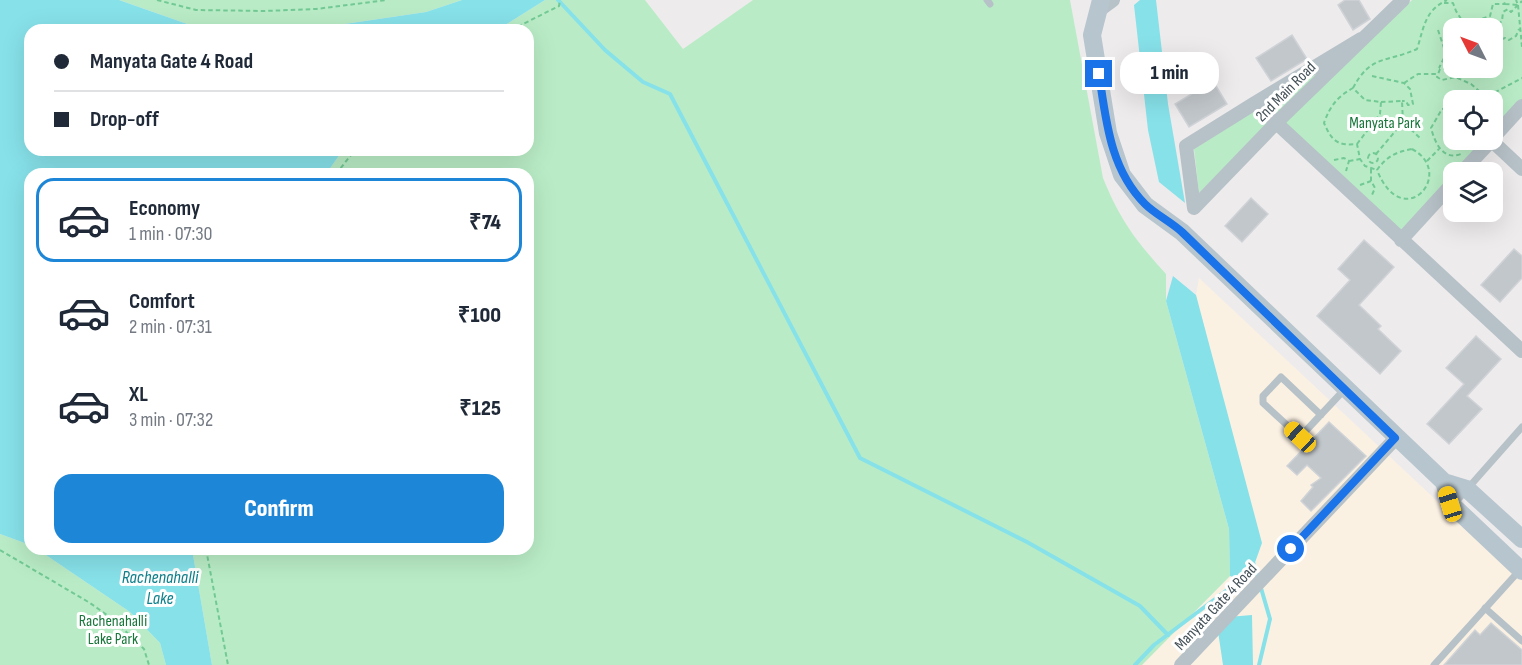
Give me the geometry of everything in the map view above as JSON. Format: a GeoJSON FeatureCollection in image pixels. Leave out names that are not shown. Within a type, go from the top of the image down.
{"type":"FeatureCollection","features":[{"type":"Feature","properties":{"kind":"street","name":"2nd Main Road"},"geometry":{"type":"LineString","coordinates":[[1255,103],[1186,146],[1194,208],[1276,123],[1403,0]]}},
{"type":"Feature","properties":{"kind":"street"},"geometry":{"type":"LineString","coordinates":[[1104,4],[1092,35],[1108,133],[1122,175],[1146,205],[1169,221],[1395,438],[1444,482],[1467,489],[1522,539]]}},
{"type":"Feature","properties":{"kind":"street"},"geometry":{"type":"LineString","coordinates":[[1361,39],[1255,103],[1522,351]]}},
{"type":"Feature","properties":{"kind":"street"},"geometry":{"type":"LineString","coordinates":[[1503,128],[1522,106]]}},
{"type":"Feature","properties":{"kind":"street"},"geometry":{"type":"LineString","coordinates":[[1471,162],[1483,150]]}},
{"type":"Feature","properties":{"kind":"street"},"geometry":{"type":"LineString","coordinates":[[1502,150],[1522,169]]}},
{"type":"Feature","properties":{"kind":"street"},"geometry":{"type":"LineString","coordinates":[[1401,240],[1443,194]]}},
{"type":"Feature","properties":{"kind":"street","name":"Manyata Gate 4 Road"},"geometry":{"type":"LineString","coordinates":[[1181,665],[1395,438]]}},
{"type":"Feature","properties":{"kind":"street"},"geometry":{"type":"LineString","coordinates":[[1444,482],[1453,506],[1522,569]]}},
{"type":"Feature","properties":{"kind":"lane"},"geometry":{"type":"LineString","coordinates":[[1322,415],[1281,377],[1263,396],[1263,403],[1300,437],[1322,415],[1345,389]]}},
{"type":"Feature","properties":{"kind":"lane"},"geometry":{"type":"LineString","coordinates":[[1453,506],[1522,427]]}},
{"type":"Feature","properties":{"kind":"lane"},"geometry":{"type":"LineString","coordinates":[[1434,665],[1522,569]]}},
{"type":"Feature","properties":{"kind":"lane"},"geometry":{"type":"LineString","coordinates":[[1485,608],[1522,640]]}},
{"type":"Feature","properties":{"kind":"path"},"geometry":{"type":"LineString","coordinates":[[157,0],[196,10],[316,9],[387,0]]}},
{"type":"Feature","properties":{"kind":"path"},"geometry":{"type":"LineString","coordinates":[[523,24],[560,6],[560,0]]}},
{"type":"Feature","properties":{"kind":"path"},"geometry":{"type":"LineString","coordinates":[[1357,144],[1337,144],[1331,138],[1324,123],[1328,110],[1338,96],[1353,88],[1362,72],[1376,61],[1400,57],[1417,49],[1423,22],[1428,13],[1447,0]]}},
{"type":"Feature","properties":{"kind":"path"},"geometry":{"type":"LineString","coordinates":[[1503,0],[1504,4]]}},
{"type":"Feature","properties":{"kind":"path"},"geometry":{"type":"LineString","coordinates":[[1516,0],[1520,6]]}},
{"type":"Feature","properties":{"kind":"path"},"geometry":{"type":"LineString","coordinates":[[1522,1],[1520,6],[1522,47]]}},
{"type":"Feature","properties":{"kind":"path"},"geometry":{"type":"LineString","coordinates":[[1441,3],[1453,3],[1465,25],[1490,16],[1493,4],[1520,6]]}},
{"type":"Feature","properties":{"kind":"path"},"geometry":{"type":"LineString","coordinates":[[1502,18],[1503,12],[1508,9],[1510,12],[1520,6]]}},
{"type":"Feature","properties":{"kind":"path"},"geometry":{"type":"LineString","coordinates":[[1503,39],[1509,40],[1516,36],[1520,29]]}},
{"type":"Feature","properties":{"kind":"path"},"geometry":{"type":"LineString","coordinates":[[1438,30],[1443,45]]}},
{"type":"Feature","properties":{"kind":"path"},"geometry":{"type":"LineString","coordinates":[[1443,58],[1437,77],[1442,80],[1455,77],[1471,84],[1478,90]]}},
{"type":"Feature","properties":{"kind":"path"},"geometry":{"type":"LineString","coordinates":[[1438,75],[1440,69],[1443,69]]}},
{"type":"Feature","properties":{"kind":"path"},"geometry":{"type":"LineString","coordinates":[[1404,83],[1418,74],[1438,75]]}},
{"type":"Feature","properties":{"kind":"path"},"geometry":{"type":"LineString","coordinates":[[1353,88],[1365,100],[1381,102],[1406,100],[1408,105],[1413,104],[1410,89],[1404,83],[1372,76]]}},
{"type":"Feature","properties":{"kind":"path"},"geometry":{"type":"LineString","coordinates":[[1499,90],[1522,78]]}},
{"type":"Feature","properties":{"kind":"path"},"geometry":{"type":"LineString","coordinates":[[1369,161],[1377,161],[1376,154],[1403,122],[1402,101]]}},
{"type":"Feature","properties":{"kind":"path"},"geometry":{"type":"LineString","coordinates":[[1377,170],[1365,166],[1360,159],[1357,144],[1380,114],[1381,102]]}},
{"type":"Feature","properties":{"kind":"path"},"geometry":{"type":"LineString","coordinates":[[1443,109],[1431,128],[1439,149],[1449,155],[1457,156],[1465,153]]}},
{"type":"Feature","properties":{"kind":"path"},"geometry":{"type":"LineString","coordinates":[[1403,122],[1421,139]]}},
{"type":"Feature","properties":{"kind":"path"},"geometry":{"type":"LineString","coordinates":[[1412,149],[1421,154],[1426,161],[1429,175],[1427,188],[1420,196],[1406,199],[1394,196],[1383,186],[1377,170],[1384,159],[1412,149]]}},
{"type":"Feature","properties":{"kind":"path"},"geometry":{"type":"LineString","coordinates":[[1426,161],[1439,149]]}},
{"type":"Feature","properties":{"kind":"path"},"geometry":{"type":"LineString","coordinates":[[1365,166],[1370,154],[1376,154]]}},
{"type":"Feature","properties":{"kind":"path"},"geometry":{"type":"LineString","coordinates":[[341,168],[350,156]]}},
{"type":"Feature","properties":{"kind":"path"},"geometry":{"type":"LineString","coordinates":[[1334,160],[1339,157],[1349,161],[1360,159]]}},
{"type":"Feature","properties":{"kind":"path"},"geometry":{"type":"LineString","coordinates":[[1346,171],[1349,161]]}},
{"type":"Feature","properties":{"kind":"path"},"geometry":{"type":"LineString","coordinates":[[1371,168],[1371,181],[1375,188],[1371,195]]}},
{"type":"Feature","properties":{"kind":"path"},"geometry":{"type":"LineString","coordinates":[[1360,185],[1371,181]]}},
{"type":"Feature","properties":{"kind":"path"},"geometry":{"type":"LineString","coordinates":[[0,550],[90,603],[114,620],[144,649],[149,665]]}},
{"type":"Feature","properties":{"kind":"path"},"geometry":{"type":"LineString","coordinates":[[207,555],[228,665]]}},
{"type":"Feature","properties":{"kind":"shaded area"},"geometry":{"type":"Polygon","coordinates":[[[1199,278],[1499,559],[1522,572],[1522,665],[1142,665],[1230,576],[1248,581],[1196,295],[1199,278]]]}},
{"type":"Feature","properties":{"kind":"green space"},"geometry":{"type":"Polygon","coordinates":[[[119,0],[462,0],[426,12],[345,24],[187,24],[119,0]]]}},
{"type":"Feature","properties":{"kind":"green space"},"geometry":{"type":"Polygon","coordinates":[[[545,0],[645,0],[683,49],[753,0],[1070,0],[1103,178],[1130,229],[1166,274],[1166,301],[1229,529],[1230,576],[1142,665],[212,665],[193,555],[534,555],[534,168],[330,168],[339,156],[534,156],[534,24],[507,24],[545,0]]]}},
{"type":"Feature","properties":{"kind":"green space","name":"Manyata Park"},"geometry":{"type":"Polygon","coordinates":[[[1412,0],[1522,0],[1522,99],[1503,121],[1503,90],[1443,90],[1443,150],[1477,150],[1466,162],[1443,162],[1443,187],[1402,234],[1283,122],[1412,0]]]}},
{"type":"Feature","properties":{"kind":"green space"},"geometry":{"type":"Polygon","coordinates":[[[1347,50],[1277,118],[1261,103],[1347,50]]]}},
{"type":"Feature","properties":{"kind":"green space"},"geometry":{"type":"Polygon","coordinates":[[[1255,110],[1268,123],[1199,193],[1194,149],[1255,110]]]}},
{"type":"Feature","properties":{"kind":"green space","name":"Rachenahalli Lake Park"},"geometry":{"type":"Polygon","coordinates":[[[0,534],[24,543],[24,555],[46,555],[130,612],[160,643],[166,665],[0,665],[0,534]]]}},
{"type":"Feature","properties":{"kind":"water"},"geometry":{"type":"Polygon","coordinates":[[[0,0],[119,0],[187,24],[24,24],[24,156],[339,156],[330,168],[24,168],[24,543],[0,534],[0,0]]]}},
{"type":"Feature","properties":{"kind":"water"},"geometry":{"type":"Polygon","coordinates":[[[462,0],[545,0],[507,24],[345,24],[426,12],[462,0]]]}},
{"type":"Feature","properties":{"kind":"water"},"geometry":{"type":"Polygon","coordinates":[[[1140,0],[1156,0],[1168,104],[1185,203],[1159,182],[1148,130],[1134,5],[1140,0]]]}},
{"type":"Feature","properties":{"kind":"water"},"geometry":{"type":"Polygon","coordinates":[[[1173,276],[1196,295],[1262,543],[1248,582],[1230,576],[1229,529],[1166,301],[1173,276]]]}},
{"type":"Feature","properties":{"kind":"water","name":"Rachenahalli Lake"},"geometry":{"type":"Polygon","coordinates":[[[46,555],[193,555],[212,665],[166,665],[160,643],[130,612],[46,555]]]}},
{"type":"Feature","properties":{"kind":"water"},"geometry":{"type":"Polygon","coordinates":[[[1252,615],[1253,665],[1223,665],[1216,618],[1252,615]]]}},
{"type":"Feature","properties":{"kind":"building"},"geometry":{"type":"Polygon","coordinates":[[[1345,0],[1359,0],[1370,19],[1353,30],[1338,5],[1345,0]]]}},
{"type":"Feature","properties":{"kind":"building"},"geometry":{"type":"Polygon","coordinates":[[[1292,35],[1307,59],[1271,81],[1256,58],[1292,35]]]}},
{"type":"Feature","properties":{"kind":"building"},"geometry":{"type":"Polygon","coordinates":[[[1213,81],[1227,104],[1189,127],[1175,104],[1213,81]]]}},
{"type":"Feature","properties":{"kind":"building"},"geometry":{"type":"Polygon","coordinates":[[[1251,198],[1268,214],[1242,242],[1225,226],[1251,198]]]}},
{"type":"Feature","properties":{"kind":"building"},"geometry":{"type":"Polygon","coordinates":[[[1364,240],[1394,267],[1359,305],[1381,326],[1378,329],[1401,351],[1380,374],[1317,316],[1350,280],[1338,269],[1364,240]]]}},
{"type":"Feature","properties":{"kind":"building"},"geometry":{"type":"Polygon","coordinates":[[[1514,249],[1522,256],[1522,278],[1500,302],[1481,285],[1514,249]]]}},
{"type":"Feature","properties":{"kind":"building"},"geometry":{"type":"Polygon","coordinates":[[[1476,336],[1501,359],[1467,396],[1482,409],[1449,444],[1427,424],[1464,384],[1446,368],[1476,336]]]}},
{"type":"Feature","properties":{"kind":"building"},"geometry":{"type":"Polygon","coordinates":[[[1329,422],[1366,456],[1311,511],[1301,501],[1313,487],[1311,485],[1321,478],[1307,465],[1297,475],[1287,466],[1329,422]]]}},
{"type":"Feature","properties":{"kind":"building"},"geometry":{"type":"Polygon","coordinates":[[[1491,623],[1522,650],[1522,665],[1444,665],[1475,630],[1480,635],[1491,623]]]}},
{"type":"Feature","properties":{"kind":"waterway"},"geometry":{"type":"LineString","coordinates":[[558,0],[605,50],[643,82],[670,94],[860,458],[1027,542],[1140,606],[1168,635]]}},
{"type":"Feature","properties":{"kind":"waterway"},"geometry":{"type":"LineString","coordinates":[[1253,562],[1258,578]]}},
{"type":"Feature","properties":{"kind":"waterway"},"geometry":{"type":"LineString","coordinates":[[1135,665],[1154,645],[1255,569]]}},
{"type":"Feature","properties":{"kind":"waterway"},"geometry":{"type":"LineString","coordinates":[[1259,665],[1270,619],[1261,588]]}},
{"type":"Feature","properties":{"kind":"route"},"geometry":{"type":"LineString","coordinates":[[1099,74],[1108,133],[1122,175],[1146,205],[1182,232],[1395,438],[1291,549]]}}]}
